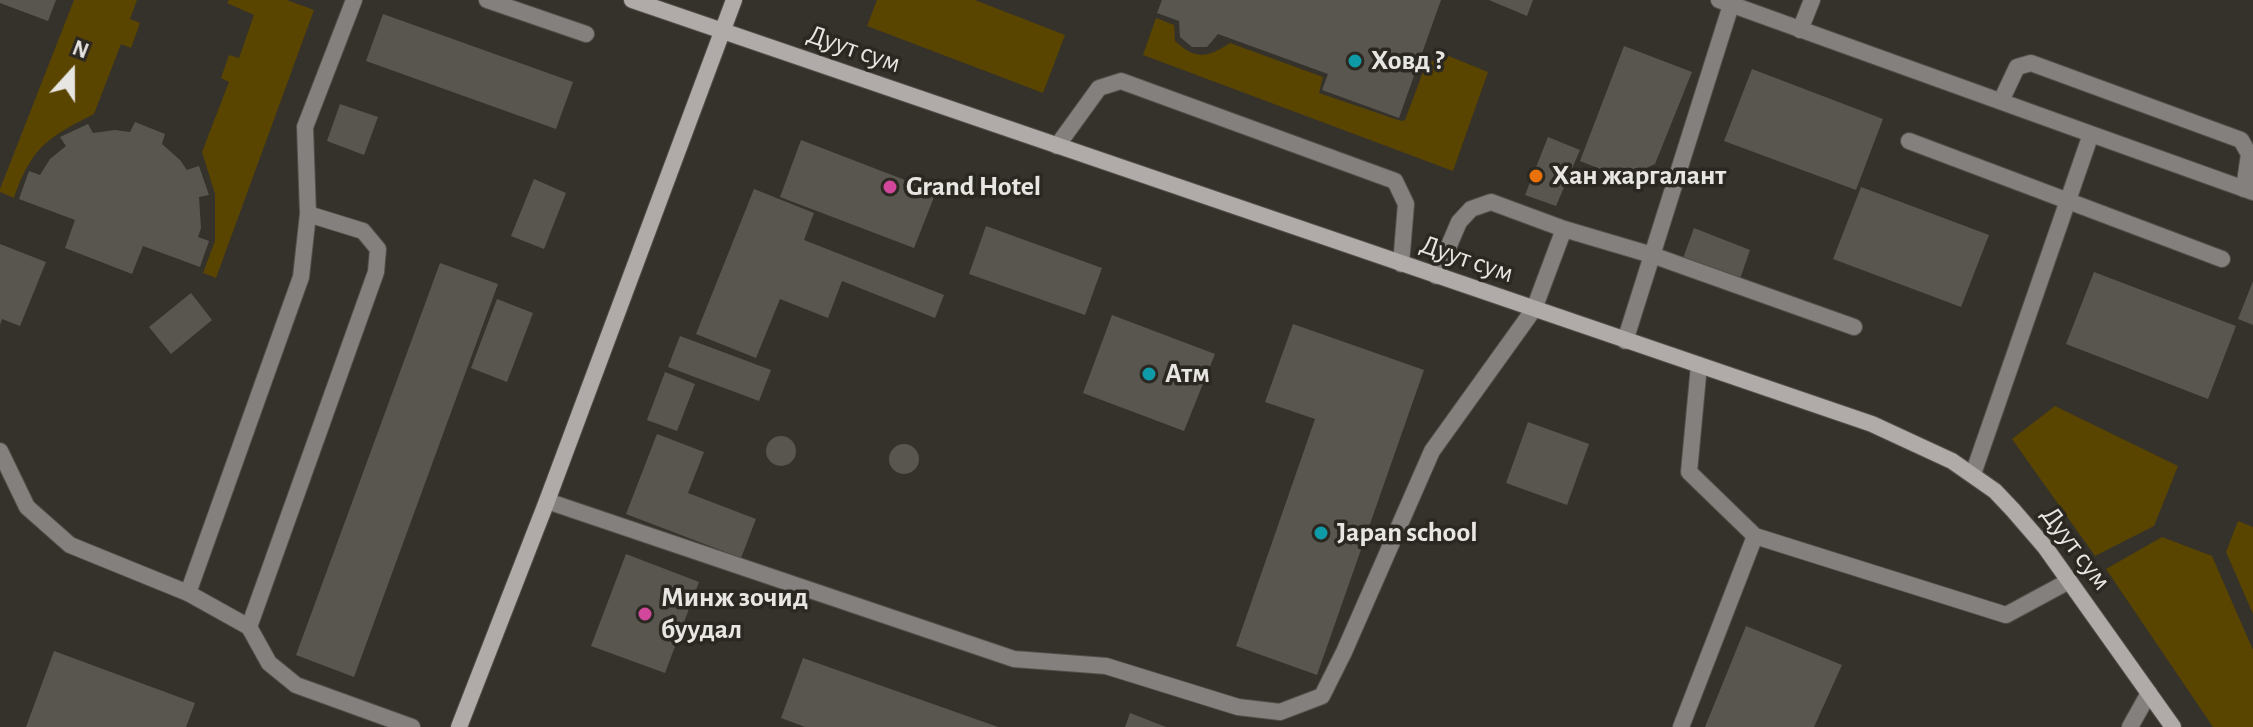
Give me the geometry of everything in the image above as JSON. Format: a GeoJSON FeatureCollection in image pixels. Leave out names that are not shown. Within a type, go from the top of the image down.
{"type":"FeatureCollection","features":[{"type":"Feature","properties":{"kind":"main road","name":"Дуут сум"},"geometry":{"type":"LineString","coordinates":[[632,0],[1872,424],[1930,449],[1995,491],[2029,527],[2173,727]]}},
{"type":"Feature","properties":{"kind":"main road"},"geometry":{"type":"LineString","coordinates":[[459,727],[734,0]]}},
{"type":"Feature","properties":{"kind":"street"},"geometry":{"type":"LineString","coordinates":[[188,593],[301,277],[308,214],[305,127],[354,0]]}},
{"type":"Feature","properties":{"kind":"street"},"geometry":{"type":"LineString","coordinates":[[487,0],[586,34]]}},
{"type":"Feature","properties":{"kind":"street"},"geometry":{"type":"LineString","coordinates":[[1800,30],[1812,0]]}},
{"type":"Feature","properties":{"kind":"street"},"geometry":{"type":"LineString","coordinates":[[1625,341],[1725,2],[2249,190],[2249,154],[2241,140],[2031,63],[2017,67],[2001,101]]}},
{"type":"Feature","properties":{"kind":"street"},"geometry":{"type":"LineString","coordinates":[[1057,146],[1099,88],[1121,81],[1395,181],[1406,204],[1401,264]]}},
{"type":"Feature","properties":{"kind":"street"},"geometry":{"type":"LineString","coordinates":[[1973,474],[2091,134]]}},
{"type":"Feature","properties":{"kind":"street"},"geometry":{"type":"LineString","coordinates":[[1909,141],[2222,259]]}},
{"type":"Feature","properties":{"kind":"street"},"geometry":{"type":"LineString","coordinates":[[1436,276],[1459,222],[1471,209],[1491,202],[1854,327]]}},
{"type":"Feature","properties":{"kind":"street"},"geometry":{"type":"LineString","coordinates":[[249,627],[376,272],[378,249],[363,231],[308,214]]}},
{"type":"Feature","properties":{"kind":"street"},"geometry":{"type":"LineString","coordinates":[[547,501],[1014,659],[1106,666],[1238,707],[1280,712],[1322,696],[1432,451],[1534,309],[1564,229]]}},
{"type":"Feature","properties":{"kind":"street"},"geometry":{"type":"LineString","coordinates":[[1699,365],[1689,472],[1755,536],[2006,615],[2069,581]]}},
{"type":"Feature","properties":{"kind":"street"},"geometry":{"type":"LineString","coordinates":[[0,451],[27,507],[70,545],[188,593],[249,627],[269,663],[296,685],[412,727]]}},
{"type":"Feature","properties":{"kind":"street"},"geometry":{"type":"LineString","coordinates":[[1681,727],[1755,536]]}},
{"type":"Feature","properties":{"kind":"street"},"geometry":{"type":"LineString","coordinates":[[2130,727],[2149,693]]}},
{"type":"Feature","properties":{"kind":"shaded area"},"geometry":{"type":"Polygon","coordinates":[[[74,0],[137,0],[130,19],[140,23],[131,48],[121,44],[94,114],[43,146],[27,167],[14,198],[0,192],[0,189],[74,0]]]}},
{"type":"Feature","properties":{"kind":"shaded area"},"geometry":{"type":"Polygon","coordinates":[[[229,0],[287,0],[314,10],[216,278],[203,273],[215,241],[215,194],[202,152],[229,82],[221,78],[229,55],[239,58],[254,15],[227,3],[229,0]]]}},
{"type":"Feature","properties":{"kind":"shaded area"},"geometry":{"type":"Polygon","coordinates":[[[877,0],[975,0],[1065,35],[1043,93],[867,26],[877,0]]]}},
{"type":"Feature","properties":{"kind":"shaded area"},"geometry":{"type":"Polygon","coordinates":[[[1156,18],[1174,25],[1175,41],[1196,54],[1215,52],[1230,43],[1323,77],[1319,93],[1401,121],[1405,120],[1426,64],[1446,55],[1488,72],[1453,171],[1143,55],[1156,18]]]}},
{"type":"Feature","properties":{"kind":"shaded area"},"geometry":{"type":"Polygon","coordinates":[[[2055,406],[2178,466],[2154,526],[2095,556],[2012,439],[2055,406]]]}},
{"type":"Feature","properties":{"kind":"shaded area"},"geometry":{"type":"Polygon","coordinates":[[[2238,521],[2253,527],[2253,614],[2226,552],[2238,521]]]}},
{"type":"Feature","properties":{"kind":"shaded area"},"geometry":{"type":"Polygon","coordinates":[[[2162,537],[2212,556],[2253,650],[2253,727],[2213,727],[2106,569],[2162,537]]]}},
{"type":"Feature","properties":{"kind":"building"},"geometry":{"type":"Polygon","coordinates":[[[0,0],[56,0],[48,21],[0,3],[0,0]]]}},
{"type":"Feature","properties":{"kind":"building","name":"Ховд ?"},"geometry":{"type":"Polygon","coordinates":[[[1162,0],[1441,0],[1399,118],[1322,90],[1328,74],[1218,34],[1207,47],[1192,47],[1180,37],[1179,21],[1157,13],[1162,0]]]}},
{"type":"Feature","properties":{"kind":"building"},"geometry":{"type":"Polygon","coordinates":[[[1489,0],[1533,0],[1527,16],[1489,0]]]}},
{"type":"Feature","properties":{"kind":"building"},"geometry":{"type":"Polygon","coordinates":[[[383,14],[573,82],[556,129],[366,61],[383,14]]]}},
{"type":"Feature","properties":{"kind":"building"},"geometry":{"type":"Polygon","coordinates":[[[1624,46],[1692,72],[1655,164],[1623,178],[1580,161],[1624,46]]]}},
{"type":"Feature","properties":{"kind":"building"},"geometry":{"type":"Polygon","coordinates":[[[1752,69],[1883,119],[1856,190],[1724,141],[1752,69]]]}},
{"type":"Feature","properties":{"kind":"building"},"geometry":{"type":"Polygon","coordinates":[[[340,104],[378,117],[364,155],[327,141],[340,104]]]}},
{"type":"Feature","properties":{"kind":"building"},"geometry":{"type":"Polygon","coordinates":[[[135,122],[165,134],[162,144],[187,170],[199,166],[209,195],[199,197],[201,228],[198,237],[209,241],[200,267],[143,246],[132,274],[65,248],[75,220],[19,199],[29,171],[40,175],[50,159],[66,146],[60,137],[88,124],[93,133],[115,130],[130,132],[135,122]]]}},
{"type":"Feature","properties":{"kind":"building"},"geometry":{"type":"Polygon","coordinates":[[[1548,137],[1580,150],[1556,206],[1525,195],[1548,137]]]}},
{"type":"Feature","properties":{"kind":"building"},"geometry":{"type":"Polygon","coordinates":[[[801,140],[936,192],[914,248],[780,197],[801,140]]]}},
{"type":"Feature","properties":{"kind":"building"},"geometry":{"type":"Polygon","coordinates":[[[534,179],[566,193],[544,249],[511,236],[534,179]]]}},
{"type":"Feature","properties":{"kind":"building"},"geometry":{"type":"Polygon","coordinates":[[[1861,187],[1989,235],[1961,307],[1833,259],[1861,187]]]}},
{"type":"Feature","properties":{"kind":"building"},"geometry":{"type":"Polygon","coordinates":[[[754,189],[814,213],[804,240],[944,295],[935,318],[842,281],[828,318],[780,299],[756,358],[696,334],[754,189]]]}},
{"type":"Feature","properties":{"kind":"building"},"geometry":{"type":"Polygon","coordinates":[[[986,226],[1102,268],[1085,315],[969,274],[986,226]]]}},
{"type":"Feature","properties":{"kind":"building"},"geometry":{"type":"Polygon","coordinates":[[[1694,228],[1750,250],[1739,282],[1682,261],[1694,228]]]}},
{"type":"Feature","properties":{"kind":"building"},"geometry":{"type":"Polygon","coordinates":[[[0,244],[46,262],[20,326],[2,319],[0,325],[0,244]]]}},
{"type":"Feature","properties":{"kind":"building"},"geometry":{"type":"Polygon","coordinates":[[[440,263],[498,284],[354,677],[296,655],[440,263]]]}},
{"type":"Feature","properties":{"kind":"building"},"geometry":{"type":"Polygon","coordinates":[[[2094,272],[2236,326],[2208,399],[2066,344],[2094,272]]]}},
{"type":"Feature","properties":{"kind":"building"},"geometry":{"type":"Polygon","coordinates":[[[2253,281],[2253,325],[2238,319],[2253,281]]]}},
{"type":"Feature","properties":{"kind":"building"},"geometry":{"type":"Polygon","coordinates":[[[191,293],[212,320],[171,354],[149,327],[191,293]]]}},
{"type":"Feature","properties":{"kind":"building"},"geometry":{"type":"Polygon","coordinates":[[[497,299],[533,313],[507,382],[471,368],[497,299]]]}},
{"type":"Feature","properties":{"kind":"building","name":"Атм"},"geometry":{"type":"Polygon","coordinates":[[[1112,315],[1215,354],[1184,431],[1083,393],[1112,315]]]}},
{"type":"Feature","properties":{"kind":"building","name":"Japan school"},"geometry":{"type":"Polygon","coordinates":[[[1293,324],[1424,370],[1317,675],[1236,646],[1315,419],[1265,402],[1293,324]]]}},
{"type":"Feature","properties":{"kind":"building"},"geometry":{"type":"Polygon","coordinates":[[[680,336],[771,370],[759,401],[668,367],[680,336]]]}},
{"type":"Feature","properties":{"kind":"building"},"geometry":{"type":"Polygon","coordinates":[[[665,372],[695,384],[677,431],[647,420],[665,372]]]}},
{"type":"Feature","properties":{"kind":"building"},"geometry":{"type":"Polygon","coordinates":[[[1528,422],[1589,444],[1567,505],[1506,483],[1528,422]]]}},
{"type":"Feature","properties":{"kind":"building"},"geometry":{"type":"Polygon","coordinates":[[[657,434],[704,452],[688,493],[756,519],[741,558],[626,514],[657,434]]]}},
{"type":"Feature","properties":{"kind":"building"},"geometry":{"type":"Polygon","coordinates":[[[781,436],[791,441],[796,451],[791,461],[781,466],[771,461],[766,451],[771,441],[781,436]]]}},
{"type":"Feature","properties":{"kind":"building"},"geometry":{"type":"Polygon","coordinates":[[[904,444],[914,449],[919,459],[914,469],[904,474],[894,469],[889,459],[894,449],[904,444]]]}},
{"type":"Feature","properties":{"kind":"building","name":"Минж зочид буудал"},"geometry":{"type":"Polygon","coordinates":[[[626,554],[699,582],[665,673],[591,646],[626,554]]]}},
{"type":"Feature","properties":{"kind":"building"},"geometry":{"type":"Polygon","coordinates":[[[1746,626],[1842,665],[1814,727],[1705,727],[1746,626]]]}},
{"type":"Feature","properties":{"kind":"building"},"geometry":{"type":"Polygon","coordinates":[[[54,651],[195,703],[186,727],[26,727],[54,651]]]}},
{"type":"Feature","properties":{"kind":"building"},"geometry":{"type":"Polygon","coordinates":[[[803,658],[998,727],[805,727],[781,718],[803,658]]]}},
{"type":"Feature","properties":{"kind":"building"},"geometry":{"type":"Polygon","coordinates":[[[1130,713],[1166,727],[1125,727],[1130,713]]]}},
{"type":"Feature","properties":{"kind":"place","name":"Ховд ?"},"geometry":{"type":"Point","coordinates":[1355,61]}},
{"type":"Feature","properties":{"kind":"place","name":"Хан жаргалант"},"geometry":{"type":"Point","coordinates":[1536,176]}},
{"type":"Feature","properties":{"kind":"place","name":"Grand Hotel"},"geometry":{"type":"Point","coordinates":[890,187]}},
{"type":"Feature","properties":{"kind":"place","name":"Атм"},"geometry":{"type":"Point","coordinates":[1149,374]}},
{"type":"Feature","properties":{"kind":"place","name":"Japan school"},"geometry":{"type":"Point","coordinates":[1321,533]}},
{"type":"Feature","properties":{"kind":"place","name":"Минж зочид буудал"},"geometry":{"type":"Point","coordinates":[645,614]}}]}
